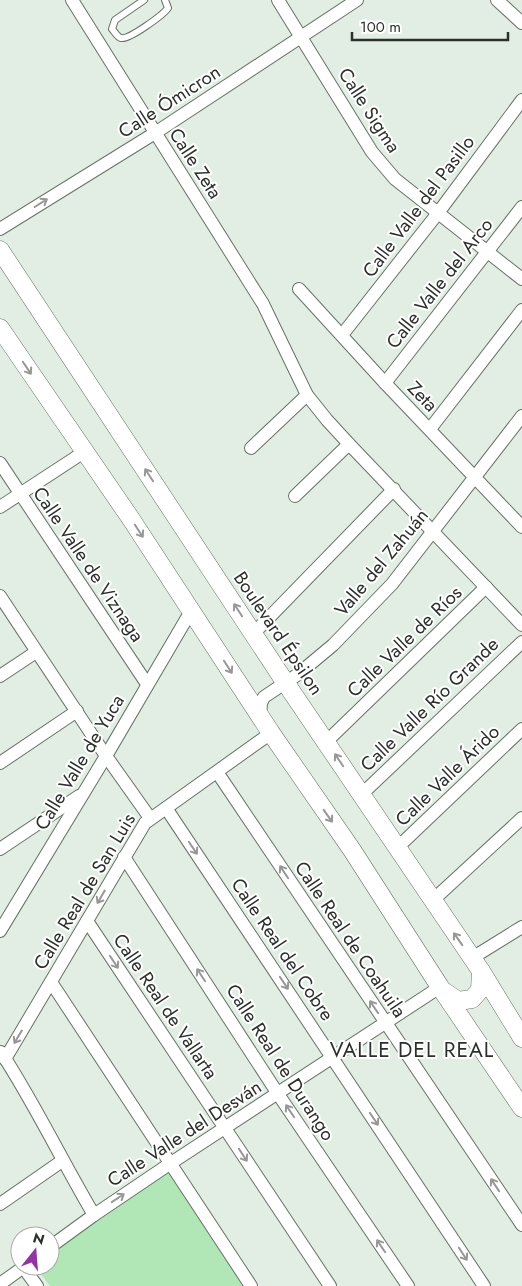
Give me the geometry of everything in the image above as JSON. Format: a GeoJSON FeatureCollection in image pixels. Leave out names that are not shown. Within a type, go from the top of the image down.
{"type":"FeatureCollection","features":[{"type":"Feature","properties":{"kind":"street","name":"Calle Zeta"},"geometry":{"type":"LineString","coordinates":[[72,0],[272,321],[307,395],[349,444],[522,625]]}},
{"type":"Feature","properties":{"kind":"street","name":"Calle Sigma"},"geometry":{"type":"LineString","coordinates":[[278,0],[372,152],[383,166],[395,179],[522,279]]}},
{"type":"Feature","properties":{"kind":"street","name":"Calle Ómicron"},"geometry":{"type":"LineString","coordinates":[[0,229],[155,133],[357,0]]}},
{"type":"Feature","properties":{"kind":"street"},"geometry":{"type":"LineString","coordinates":[[497,0],[522,23]]}},
{"type":"Feature","properties":{"kind":"street","name":"Calle Valle del Pasillo"},"geometry":{"type":"LineString","coordinates":[[342,335],[438,213],[522,100]]}},
{"type":"Feature","properties":{"kind":"street","name":"Calle Valle del Arco"},"geometry":{"type":"LineString","coordinates":[[385,383],[522,207]]}},
{"type":"Feature","properties":{"kind":"street","name":"Boulevard Épsilon"},"geometry":{"type":"LineString","coordinates":[[0,250],[253,634],[476,965],[522,1038]]}},
{"type":"Feature","properties":{"kind":"street","name":"Zeta"},"geometry":{"type":"LineString","coordinates":[[300,289],[385,383],[521,525]]}},
{"type":"Feature","properties":{"kind":"street"},"geometry":{"type":"LineString","coordinates":[[430,430],[522,310]]}},
{"type":"Feature","properties":{"kind":"street"},"geometry":{"type":"LineString","coordinates":[[0,328],[131,520],[260,717],[352,850],[522,1108]]}},
{"type":"Feature","properties":{"kind":"street"},"geometry":{"type":"LineString","coordinates":[[251,448],[307,395]]}},
{"type":"Feature","properties":{"kind":"street","name":"Valle del Zahuán"},"geometry":{"type":"LineString","coordinates":[[260,717],[261,703],[264,697],[318,658],[392,584],[522,416]]}},
{"type":"Feature","properties":{"kind":"street"},"geometry":{"type":"LineString","coordinates":[[295,496],[349,444]]}},
{"type":"Feature","properties":{"kind":"street"},"geometry":{"type":"LineString","coordinates":[[0,507],[84,452]]}},
{"type":"Feature","properties":{"kind":"street","name":"Calle Valle de Viznaga"},"geometry":{"type":"LineString","coordinates":[[0,463],[147,684]]}},
{"type":"Feature","properties":{"kind":"street"},"geometry":{"type":"LineString","coordinates":[[253,634],[394,489]]}},
{"type":"Feature","properties":{"kind":"street","name":"Calle Valle de Ríos"},"geometry":{"type":"LineString","coordinates":[[326,742],[486,587]]}},
{"type":"Feature","properties":{"kind":"street"},"geometry":{"type":"LineString","coordinates":[[0,596],[106,756],[150,818]]}},
{"type":"Feature","properties":{"kind":"street","name":"Calle Valle de Yuca"},"geometry":{"type":"LineString","coordinates":[[1,927],[106,756],[191,611]]}},
{"type":"Feature","properties":{"kind":"street","name":"Calle Valle Río Grande"},"geometry":{"type":"LineString","coordinates":[[362,794],[522,642]]}},
{"type":"Feature","properties":{"kind":"street"},"geometry":{"type":"LineString","coordinates":[[0,676],[36,652]]}},
{"type":"Feature","properties":{"kind":"street"},"geometry":{"type":"LineString","coordinates":[[0,763],[77,711]]}},
{"type":"Feature","properties":{"kind":"street","name":"Calle Valle Árido"},"geometry":{"type":"LineString","coordinates":[[397,848],[522,729]]}},
{"type":"Feature","properties":{"kind":"street","name":"Calle Real de San Luis"},"geometry":{"type":"LineString","coordinates":[[2,1055],[51,982],[145,823],[271,733]]}},
{"type":"Feature","properties":{"kind":"street","name":"Calle Real de Coahuila"},"geometry":{"type":"LineString","coordinates":[[217,772],[522,1225]]}},
{"type":"Feature","properties":{"kind":"street"},"geometry":{"type":"LineString","coordinates":[[0,849],[83,793]]}},
{"type":"Feature","properties":{"kind":"street","name":"Calle Real del Cobre"},"geometry":{"type":"LineString","coordinates":[[166,808],[484,1286]]}},
{"type":"Feature","properties":{"kind":"street"},"geometry":{"type":"LineString","coordinates":[[432,901],[522,818]]}},
{"type":"Feature","properties":{"kind":"street","name":"Calle Real de Durango"},"geometry":{"type":"LineString","coordinates":[[124,857],[278,1094],[408,1286]]}},
{"type":"Feature","properties":{"kind":"street","name":"Calle Real de Vallarta"},"geometry":{"type":"LineString","coordinates":[[87,921],[330,1286]]}},
{"type":"Feature","properties":{"kind":"street"},"geometry":{"type":"LineString","coordinates":[[442,989],[458,1001],[472,999],[480,990],[476,965],[522,927]]}},
{"type":"Feature","properties":{"kind":"street"},"geometry":{"type":"LineString","coordinates":[[51,982],[251,1286]]}},
{"type":"Feature","properties":{"kind":"street","name":"Calle Valle del Desván"},"geometry":{"type":"LineString","coordinates":[[60,1240],[171,1163],[385,1023],[442,989]]}},
{"type":"Feature","properties":{"kind":"street"},"geometry":{"type":"LineString","coordinates":[[2,1055],[30,1100],[62,1161],[94,1215]]}},
{"type":"Feature","properties":{"kind":"street"},"geometry":{"type":"LineString","coordinates":[[0,1204],[62,1161]]}},
{"type":"Feature","properties":{"kind":"street"},"geometry":{"type":"LineString","coordinates":[[0,1284],[11,1276]]}},
{"type":"Feature","properties":{"kind":"lane"},"geometry":{"type":"LineString","coordinates":[[144,0],[115,20],[112,29],[118,36],[128,37],[162,15],[168,8],[167,1]]}},
{"type":"Feature","properties":{"kind":"green space"},"geometry":{"type":"Polygon","coordinates":[[[171,1170],[244,1286],[50,1286],[42,1276],[60,1276],[60,1246],[171,1170]]]}},
{"type":"Feature","properties":{"kind":"district","name":"VALLE DEL REAL"},"geometry":{"type":"Point","coordinates":[412,1050]}}]}
